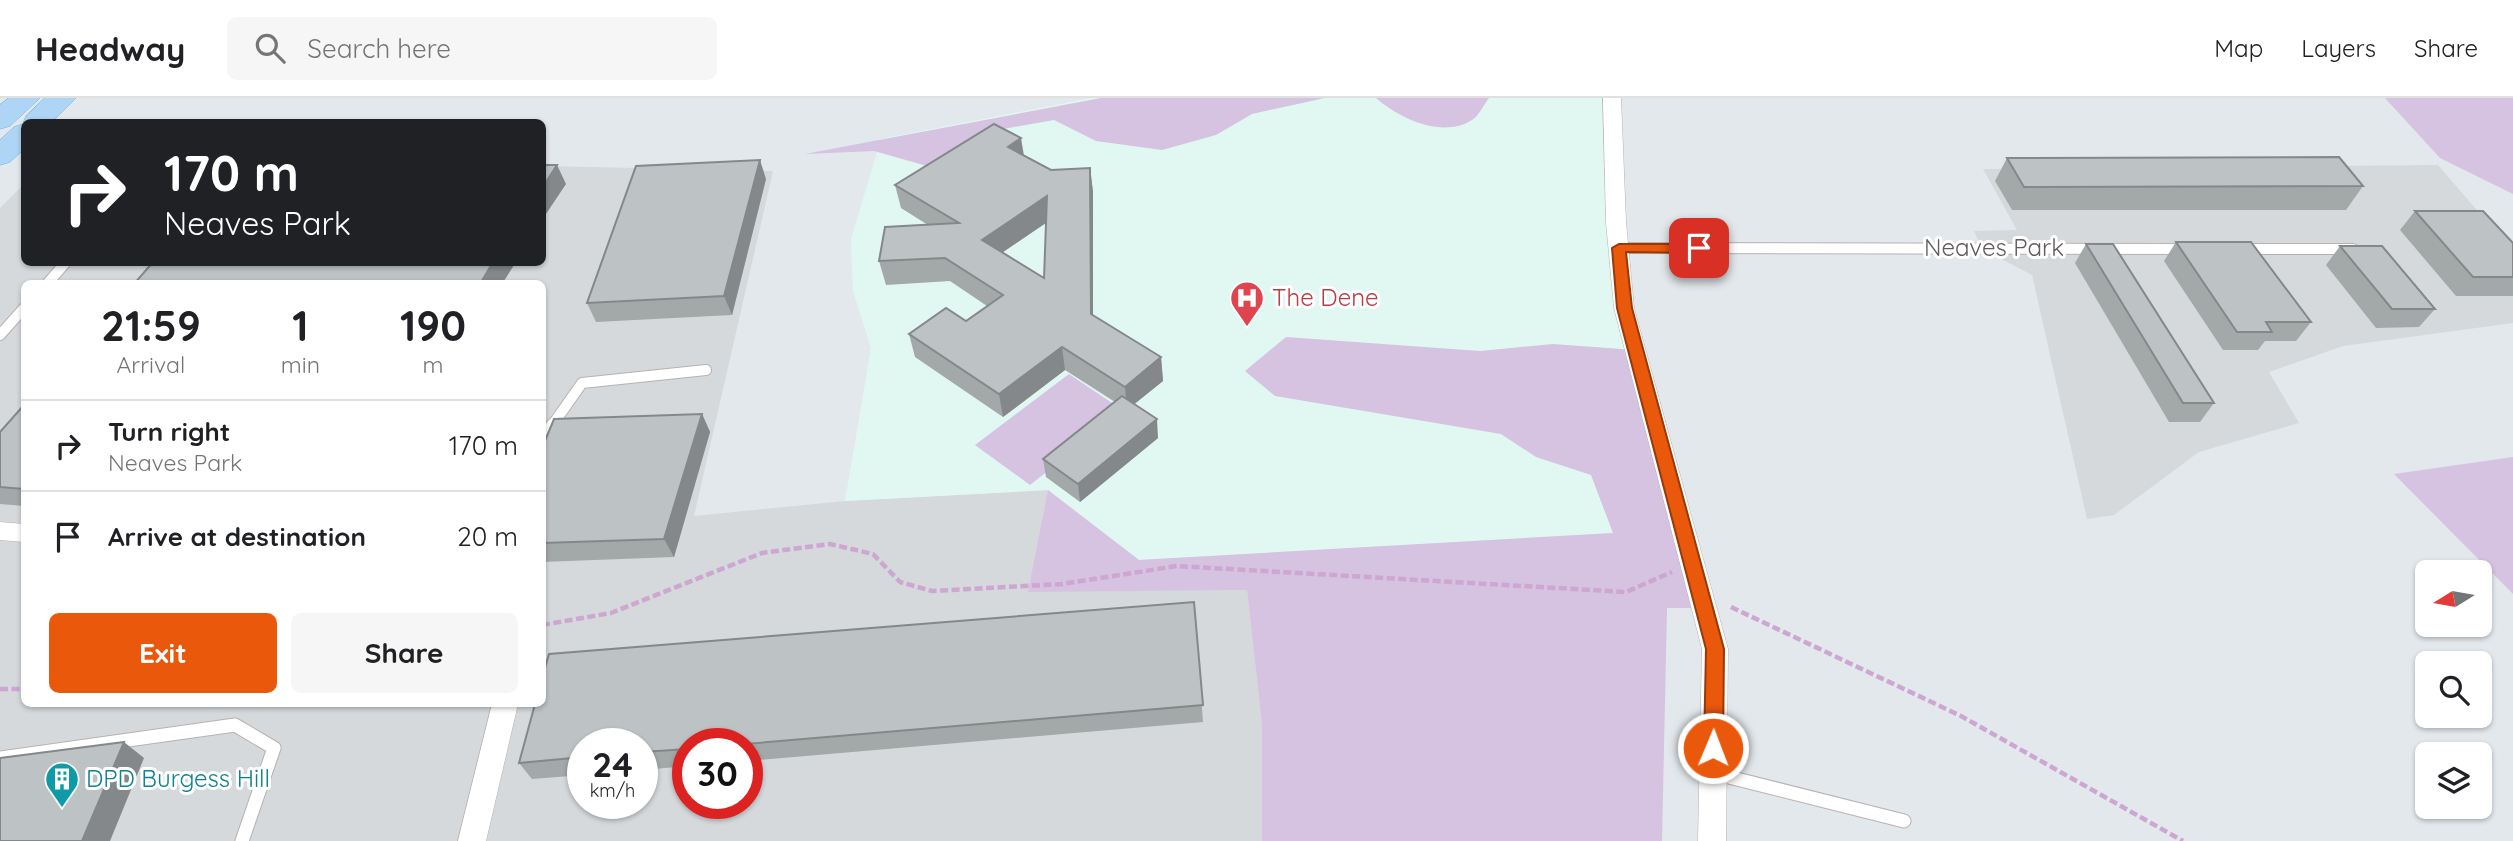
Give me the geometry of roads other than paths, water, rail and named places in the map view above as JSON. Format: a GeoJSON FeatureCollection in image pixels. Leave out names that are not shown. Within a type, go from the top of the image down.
{"type":"FeatureCollection","features":[{"type":"Feature","properties":{"kind":"main road"},"geometry":{"type":"LineString","coordinates":[[0,120],[26,98]]}},
{"type":"Feature","properties":{"kind":"main road"},"geometry":{"type":"LineString","coordinates":[[39,119],[62,98]]}},
{"type":"Feature","properties":{"kind":"main road"},"geometry":{"type":"LineString","coordinates":[[0,156],[21,136]]}},
{"type":"Feature","properties":{"kind":"street"},"geometry":{"type":"LineString","coordinates":[[1612,98],[1624,308],[1715,649],[1712,841]]}},
{"type":"Feature","properties":{"kind":"street"},"geometry":{"type":"LineString","coordinates":[[0,531],[21,533]]}},
{"type":"Feature","properties":{"kind":"street"},"geometry":{"type":"LineString","coordinates":[[472,841],[504,707]]}},
{"type":"Feature","properties":{"kind":"lane","name":"Neaves Park"},"geometry":{"type":"LineString","coordinates":[[1619,248],[2207,249]]}},
{"type":"Feature","properties":{"kind":"lane"},"geometry":{"type":"LineString","coordinates":[[2234,249],[2369,249]]}},
{"type":"Feature","properties":{"kind":"lane"},"geometry":{"type":"LineString","coordinates":[[50,280],[63,266]]}},
{"type":"Feature","properties":{"kind":"lane"},"geometry":{"type":"LineString","coordinates":[[0,335],[21,311]]}},
{"type":"Feature","properties":{"kind":"lane"},"geometry":{"type":"LineString","coordinates":[[546,434],[582,383],[706,370]]}},
{"type":"Feature","properties":{"kind":"lane"},"geometry":{"type":"LineString","coordinates":[[0,758],[235,725],[274,748],[242,841]]}},
{"type":"Feature","properties":{"kind":"lane"},"geometry":{"type":"LineString","coordinates":[[1713,773],[1905,821]]}},
{"type":"Feature","properties":{"kind":"place","name":"The Dene"},"geometry":{"type":"Point","coordinates":[1247,328]}},
{"type":"Feature","properties":{"kind":"place","name":"DPD Burgess Hill"},"geometry":{"type":"Point","coordinates":[62,809]}}]}
